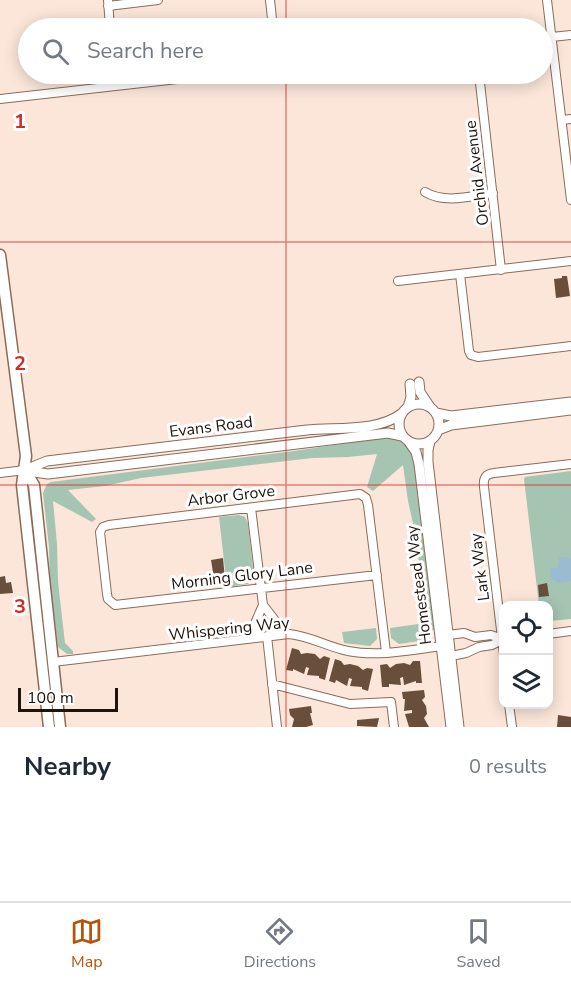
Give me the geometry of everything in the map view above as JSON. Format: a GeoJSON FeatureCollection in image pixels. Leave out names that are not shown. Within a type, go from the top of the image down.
{"type":"FeatureCollection","features":[{"type":"Feature","properties":{"kind":"main road"},"geometry":{"type":"LineString","coordinates":[[0,255],[26,456],[22,485],[49,727]]}},
{"type":"Feature","properties":{"kind":"main road"},"geometry":{"type":"LineString","coordinates":[[25,471],[34,486],[60,727]]}},
{"type":"Feature","properties":{"kind":"street"},"geometry":{"type":"LineString","coordinates":[[110,18],[108,3],[158,0]]}},
{"type":"Feature","properties":{"kind":"street"},"geometry":{"type":"LineString","coordinates":[[270,0],[272,18]]}},
{"type":"Feature","properties":{"kind":"street"},"geometry":{"type":"LineString","coordinates":[[547,0],[549,18]]}},
{"type":"Feature","properties":{"kind":"street"},"geometry":{"type":"LineString","coordinates":[[553,37],[571,35]]}},
{"type":"Feature","properties":{"kind":"street"},"geometry":{"type":"LineString","coordinates":[[553,46],[571,200]]}},
{"type":"Feature","properties":{"kind":"street"},"geometry":{"type":"LineString","coordinates":[[0,99],[116,84]]}},
{"type":"Feature","properties":{"kind":"street","name":"Orchid Avenue"},"geometry":{"type":"LineString","coordinates":[[480,84],[501,270]]}},
{"type":"Feature","properties":{"kind":"street"},"geometry":{"type":"LineString","coordinates":[[561,120],[571,119]]}},
{"type":"Feature","properties":{"kind":"street"},"geometry":{"type":"LineString","coordinates":[[425,192],[434,198],[493,193]]}},
{"type":"Feature","properties":{"kind":"street"},"geometry":{"type":"LineString","coordinates":[[398,281],[571,261]]}},
{"type":"Feature","properties":{"kind":"street"},"geometry":{"type":"LineString","coordinates":[[460,274],[471,355],[478,357],[571,346]]}},
{"type":"Feature","properties":{"kind":"street"},"geometry":{"type":"LineString","coordinates":[[414,383],[433,410],[439,422],[438,430],[430,441],[422,444],[406,439],[399,422],[411,397],[414,383]]}},
{"type":"Feature","properties":{"kind":"street"},"geometry":{"type":"LineString","coordinates":[[404,410],[416,404],[451,416],[571,402]]}},
{"type":"Feature","properties":{"kind":"street","name":"Evans Road"},"geometry":{"type":"LineString","coordinates":[[25,471],[47,461],[379,424],[389,421],[404,410]]}},
{"type":"Feature","properties":{"kind":"street"},"geometry":{"type":"LineString","coordinates":[[438,430],[451,425],[571,410]]}},
{"type":"Feature","properties":{"kind":"street","name":"Evans Road"},"geometry":{"type":"LineString","coordinates":[[0,473],[25,471],[48,474],[387,433],[406,439]]}},
{"type":"Feature","properties":{"kind":"street","name":"Homestead Way"},"geometry":{"type":"LineString","coordinates":[[406,439],[416,452],[419,464],[451,727]]}},
{"type":"Feature","properties":{"kind":"street"},"geometry":{"type":"LineString","coordinates":[[228,440],[230,453]]}},
{"type":"Feature","properties":{"kind":"street","name":"Homestead Way"},"geometry":{"type":"LineString","coordinates":[[430,441],[427,455],[459,727]]}},
{"type":"Feature","properties":{"kind":"street","name":"Lark Way"},"geometry":{"type":"LineString","coordinates":[[499,609],[483,487],[485,477],[494,472],[571,464]]}},
{"type":"Feature","properties":{"kind":"street","name":"Arbor Grove"},"geometry":{"type":"LineString","coordinates":[[111,602],[106,594],[100,535],[102,529],[110,525],[360,494],[365,497],[369,511],[377,574]]}},
{"type":"Feature","properties":{"kind":"street"},"geometry":{"type":"LineString","coordinates":[[251,508],[263,605],[256,621],[257,637]]}},
{"type":"Feature","properties":{"kind":"street"},"geometry":{"type":"LineString","coordinates":[[377,574],[386,652]]}},
{"type":"Feature","properties":{"kind":"street","name":"Morning Glory Lane"},"geometry":{"type":"LineString","coordinates":[[111,602],[117,605],[377,574]]}},
{"type":"Feature","properties":{"kind":"street"},"geometry":{"type":"LineString","coordinates":[[263,605],[274,619],[276,635]]}},
{"type":"Feature","properties":{"kind":"street"},"geometry":{"type":"LineString","coordinates":[[553,633],[571,631]]}},
{"type":"Feature","properties":{"kind":"street"},"geometry":{"type":"LineString","coordinates":[[499,638],[491,635],[473,637],[464,633],[448,635],[441,646],[451,656],[499,641]]}},
{"type":"Feature","properties":{"kind":"street","name":"Whispering Way"},"geometry":{"type":"LineString","coordinates":[[53,662],[276,635],[297,635],[354,652],[386,652],[441,646]]}},
{"type":"Feature","properties":{"kind":"street"},"geometry":{"type":"LineString","coordinates":[[267,636],[278,727]]}},
{"type":"Feature","properties":{"kind":"street"},"geometry":{"type":"LineString","coordinates":[[473,637],[475,648]]}},
{"type":"Feature","properties":{"kind":"street"},"geometry":{"type":"LineString","coordinates":[[272,684],[350,704],[391,702],[394,727]]}},
{"type":"Feature","properties":{"kind":"street"},"geometry":{"type":"LineString","coordinates":[[510,709],[512,727]]}},
{"type":"Feature","properties":{"kind":"green space"},"geometry":{"type":"Polygon","coordinates":[[[388,437],[403,443],[413,455],[435,630],[430,630],[426,640],[399,644],[391,638],[390,628],[426,623],[416,537],[403,465],[373,491],[367,487],[377,454],[312,458],[141,478],[105,486],[68,490],[96,519],[92,522],[53,501],[58,582],[65,643],[73,654],[67,654],[58,647],[43,493],[47,484],[388,437]]]}},
{"type":"Feature","properties":{"kind":"green space"},"geometry":{"type":"Polygon","coordinates":[[[571,471],[571,619],[553,621],[553,601],[539,601],[525,477],[571,471]]]}},
{"type":"Feature","properties":{"kind":"green space"},"geometry":{"type":"Polygon","coordinates":[[[239,515],[245,517],[248,524],[254,576],[248,584],[227,587],[219,517],[239,515]]]}},
{"type":"Feature","properties":{"kind":"green space"},"geometry":{"type":"Polygon","coordinates":[[[376,628],[377,639],[370,646],[344,643],[342,632],[376,628]]]}},
{"type":"Feature","properties":{"kind":"water"},"geometry":{"type":"Polygon","coordinates":[[[568,557],[571,560],[571,581],[558,583],[551,578],[550,569],[558,567],[559,558],[568,557]]]}},
{"type":"Feature","properties":{"kind":"building"},"geometry":{"type":"Polygon","coordinates":[[[562,276],[567,276],[570,296],[556,298],[554,279],[562,278],[562,276]]]}},
{"type":"Feature","properties":{"kind":"building"},"geometry":{"type":"Polygon","coordinates":[[[223,558],[225,579],[214,579],[211,560],[223,558]]]}},
{"type":"Feature","properties":{"kind":"building"},"geometry":{"type":"Polygon","coordinates":[[[5,576],[6,583],[11,582],[13,593],[0,594],[0,577],[5,576]]]}},
{"type":"Feature","properties":{"kind":"building"},"geometry":{"type":"Polygon","coordinates":[[[547,583],[549,596],[539,597],[538,585],[547,583]]]}},
{"type":"Feature","properties":{"kind":"building"},"geometry":{"type":"Polygon","coordinates":[[[292,648],[299,650],[301,654],[315,654],[320,659],[324,656],[330,658],[325,680],[319,676],[307,675],[309,668],[306,667],[304,674],[293,669],[293,671],[286,670],[292,648]]]}},
{"type":"Feature","properties":{"kind":"building"},"geometry":{"type":"Polygon","coordinates":[[[335,659],[344,665],[358,666],[363,670],[373,669],[368,691],[362,687],[350,686],[352,679],[349,678],[347,686],[336,680],[335,683],[329,681],[335,659]]]}},
{"type":"Feature","properties":{"kind":"building"},"geometry":{"type":"Polygon","coordinates":[[[413,661],[420,661],[422,683],[416,683],[416,681],[404,685],[403,677],[400,678],[401,685],[389,684],[389,687],[382,687],[380,665],[387,664],[390,668],[396,664],[410,665],[413,661]]]}},
{"type":"Feature","properties":{"kind":"building"},"geometry":{"type":"Polygon","coordinates":[[[424,690],[425,697],[422,700],[427,714],[424,718],[429,727],[409,727],[405,714],[412,713],[412,710],[404,711],[405,699],[403,699],[402,692],[424,690]]]}},
{"type":"Feature","properties":{"kind":"building"},"geometry":{"type":"Polygon","coordinates":[[[311,706],[313,725],[292,727],[294,719],[289,709],[311,706]]]}},
{"type":"Feature","properties":{"kind":"building"},"geometry":{"type":"Polygon","coordinates":[[[558,715],[571,717],[571,727],[557,727],[558,715]]]}},
{"type":"Feature","properties":{"kind":"building"},"geometry":{"type":"Polygon","coordinates":[[[379,718],[377,727],[357,726],[357,720],[379,718]]]}}]}
